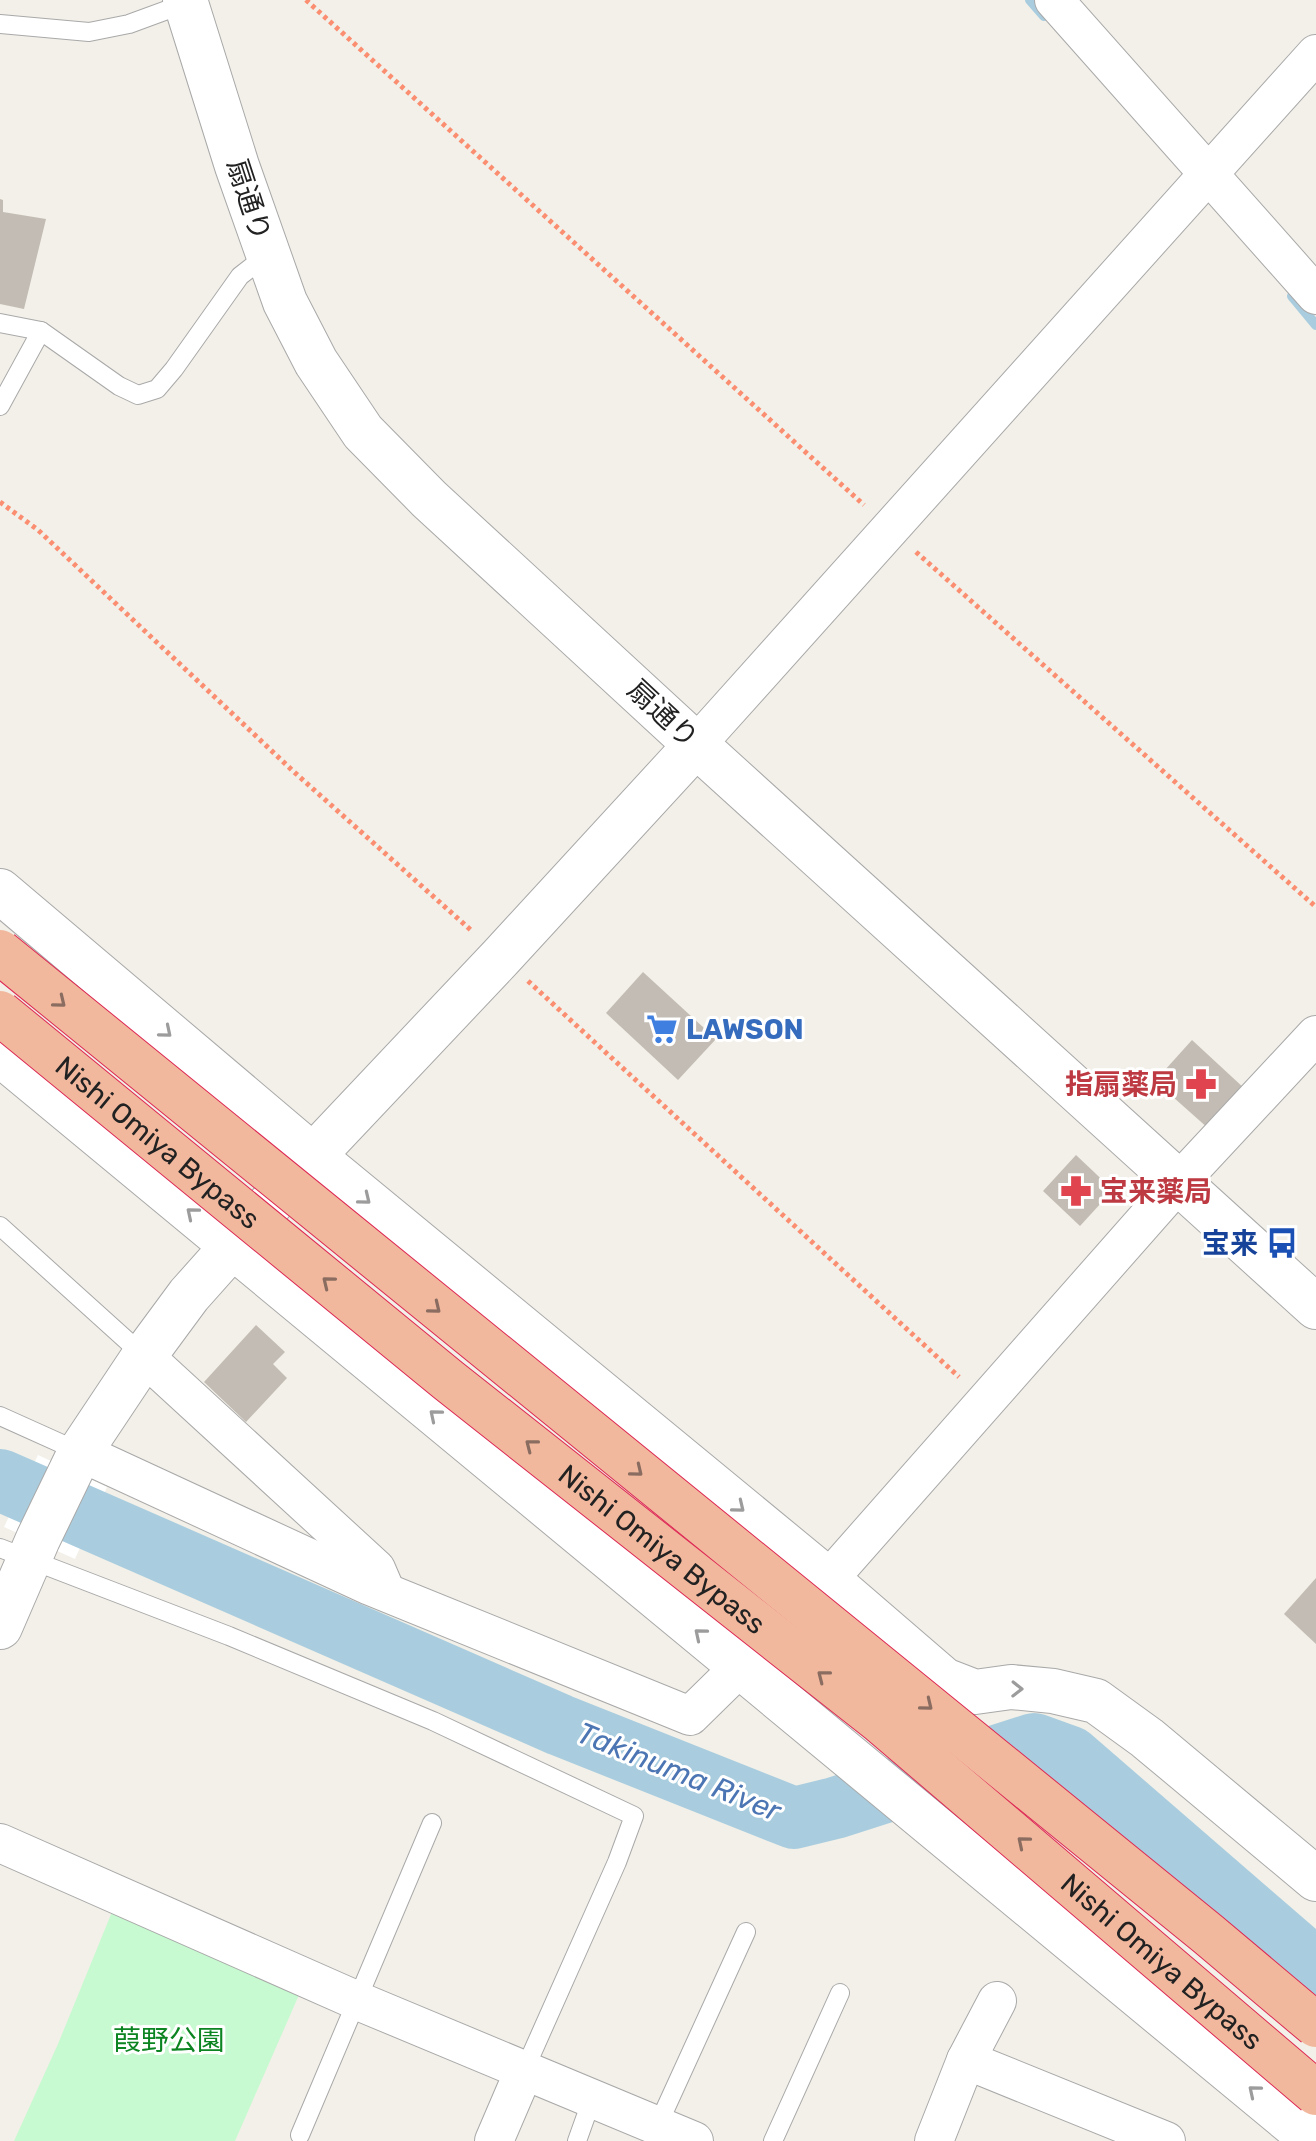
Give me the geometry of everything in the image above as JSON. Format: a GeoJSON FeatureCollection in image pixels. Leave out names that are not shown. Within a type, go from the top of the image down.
{"type":"FeatureCollection","features":[{"type":"Feature","properties":{"kind":"highway","name":"Nishi Omiya Bypass"},"geometry":{"type":"LineString","coordinates":[[0,952],[1316,2025]]}},
{"type":"Feature","properties":{"kind":"highway","name":"Nishi Omiya Bypass"},"geometry":{"type":"LineString","coordinates":[[0,1013],[448,1380],[880,1721],[1316,2093]]}},
{"type":"Feature","properties":{"kind":"street"},"geometry":{"type":"LineString","coordinates":[[1054,0],[1316,295]]}},
{"type":"Feature","properties":{"kind":"street","name":"扇通り"},"geometry":{"type":"LineString","coordinates":[[186,1],[267,255],[285,302],[316,362],[363,432],[429,499],[696,745],[1316,1307]]}},
{"type":"Feature","properties":{"kind":"street"},"geometry":{"type":"LineString","coordinates":[[0,1627],[22,1549],[144,1356],[189,1295],[313,1156],[696,745],[1316,54]]}},
{"type":"Feature","properties":{"kind":"street"},"geometry":{"type":"LineString","coordinates":[[0,891],[313,1156],[828,1580],[944,1680],[975,1692],[1011,1687],[1053,1691],[1096,1701],[1147,1738],[1316,1879]]}},
{"type":"Feature","properties":{"kind":"street"},"geometry":{"type":"LineString","coordinates":[[828,1580],[1178,1183],[1316,1035]]}},
{"type":"Feature","properties":{"kind":"street"},"geometry":{"type":"LineString","coordinates":[[0,1054],[1314,2141]]}},
{"type":"Feature","properties":{"kind":"street"},"geometry":{"type":"LineString","coordinates":[[144,1356],[376,1569],[386,1593]]}},
{"type":"Feature","properties":{"kind":"street"},"geometry":{"type":"LineString","coordinates":[[75,1462],[690,1716],[740,1667]]}},
{"type":"Feature","properties":{"kind":"street"},"geometry":{"type":"LineString","coordinates":[[0,1843],[358,2001],[694,2141]]}},
{"type":"Feature","properties":{"kind":"street"},"geometry":{"type":"LineString","coordinates":[[934,2141],[966,2060],[997,2001]]}},
{"type":"Feature","properties":{"kind":"street"},"geometry":{"type":"LineString","coordinates":[[966,2060],[1166,2141]]}},
{"type":"Feature","properties":{"kind":"street"},"geometry":{"type":"LineString","coordinates":[[494,2141],[524,2071]]}},
{"type":"Feature","properties":{"kind":"lane"},"geometry":{"type":"LineString","coordinates":[[0,24],[89,32],[129,24],[186,1]]}},
{"type":"Feature","properties":{"kind":"lane"},"geometry":{"type":"LineString","coordinates":[[0,323],[41,331],[119,386],[138,395],[157,389],[240,276],[267,255]]}},
{"type":"Feature","properties":{"kind":"lane"},"geometry":{"type":"LineString","coordinates":[[0,406],[41,331]]}},
{"type":"Feature","properties":{"kind":"lane"},"geometry":{"type":"LineString","coordinates":[[0,1226],[144,1356]]}},
{"type":"Feature","properties":{"kind":"lane"},"geometry":{"type":"LineString","coordinates":[[0,1416],[75,1462]]}},
{"type":"Feature","properties":{"kind":"lane"},"geometry":{"type":"LineString","coordinates":[[22,1549],[419,1715],[634,1816],[617,1862],[524,2071]]}},
{"type":"Feature","properties":{"kind":"lane"},"geometry":{"type":"LineString","coordinates":[[300,2135],[432,1823]]}},
{"type":"Feature","properties":{"kind":"lane"},"geometry":{"type":"LineString","coordinates":[[657,2127],[746,1932]]}},
{"type":"Feature","properties":{"kind":"lane"},"geometry":{"type":"LineString","coordinates":[[773,2141],[840,1993]]}},
{"type":"Feature","properties":{"kind":"lane"},"geometry":{"type":"LineString","coordinates":[[577,2141],[592,2099]]}},
{"type":"Feature","properties":{"kind":"path"},"geometry":{"type":"LineString","coordinates":[[306,0],[891,530],[1316,907]]}},
{"type":"Feature","properties":{"kind":"green space","name":"葭野公園"},"geometry":{"type":"Polygon","coordinates":[[[114,1907],[302,1988],[235,2141],[14,2141],[114,1907]]]}},
{"type":"Feature","properties":{"kind":"pier"},"geometry":{"type":"Polygon","coordinates":[[[38,1455],[107,1487],[75,1559],[4,1527],[38,1455]]]}},
{"type":"Feature","properties":{"kind":"building"},"geometry":{"type":"Polygon","coordinates":[[[0,199],[3,200],[3,212],[46,219],[24,309],[0,304],[0,199]]]}},
{"type":"Feature","properties":{"kind":"building"},"geometry":{"type":"Polygon","coordinates":[[[643,972],[716,1039],[678,1080],[606,1013],[643,972]]]}},
{"type":"Feature","properties":{"kind":"building"},"geometry":{"type":"Polygon","coordinates":[[[1192,1040],[1245,1089],[1209,1129],[1155,1081],[1192,1040]]]}},
{"type":"Feature","properties":{"kind":"building"},"geometry":{"type":"Polygon","coordinates":[[[1076,1155],[1113,1190],[1080,1226],[1043,1191],[1076,1155]]]}},
{"type":"Feature","properties":{"kind":"building"},"geometry":{"type":"Polygon","coordinates":[[[256,1325],[285,1352],[273,1364],[287,1378],[246,1422],[204,1382],[256,1325]]]}},
{"type":"Feature","properties":{"kind":"building"},"geometry":{"type":"Polygon","coordinates":[[[1316,1578],[1316,1644],[1284,1614],[1316,1578]]]}},
{"type":"Feature","properties":{"kind":"waterway"},"geometry":{"type":"LineString","coordinates":[[1030,0],[1044,16]]}},
{"type":"Feature","properties":{"kind":"waterway"},"geometry":{"type":"LineString","coordinates":[[1292,296],[1316,325]]}},
{"type":"Feature","properties":{"kind":"waterway","name":"Takinuma River"},"geometry":{"type":"LineString","coordinates":[[0,1480],[560,1725],[794,1818],[835,1808],[1034,1744],[1070,1757],[1316,1970]]}},
{"type":"Feature","properties":{"kind":"place","name":"LAWSON"},"geometry":{"type":"Point","coordinates":[662,1029]}},
{"type":"Feature","properties":{"kind":"place","name":"指扇薬局"},"geometry":{"type":"Point","coordinates":[1201,1084]}},
{"type":"Feature","properties":{"kind":"place","name":"宝来薬局"},"geometry":{"type":"Point","coordinates":[1076,1191]}},
{"type":"Feature","properties":{"kind":"place","name":"宝来"},"geometry":{"type":"Point","coordinates":[1282,1243]}}]}
